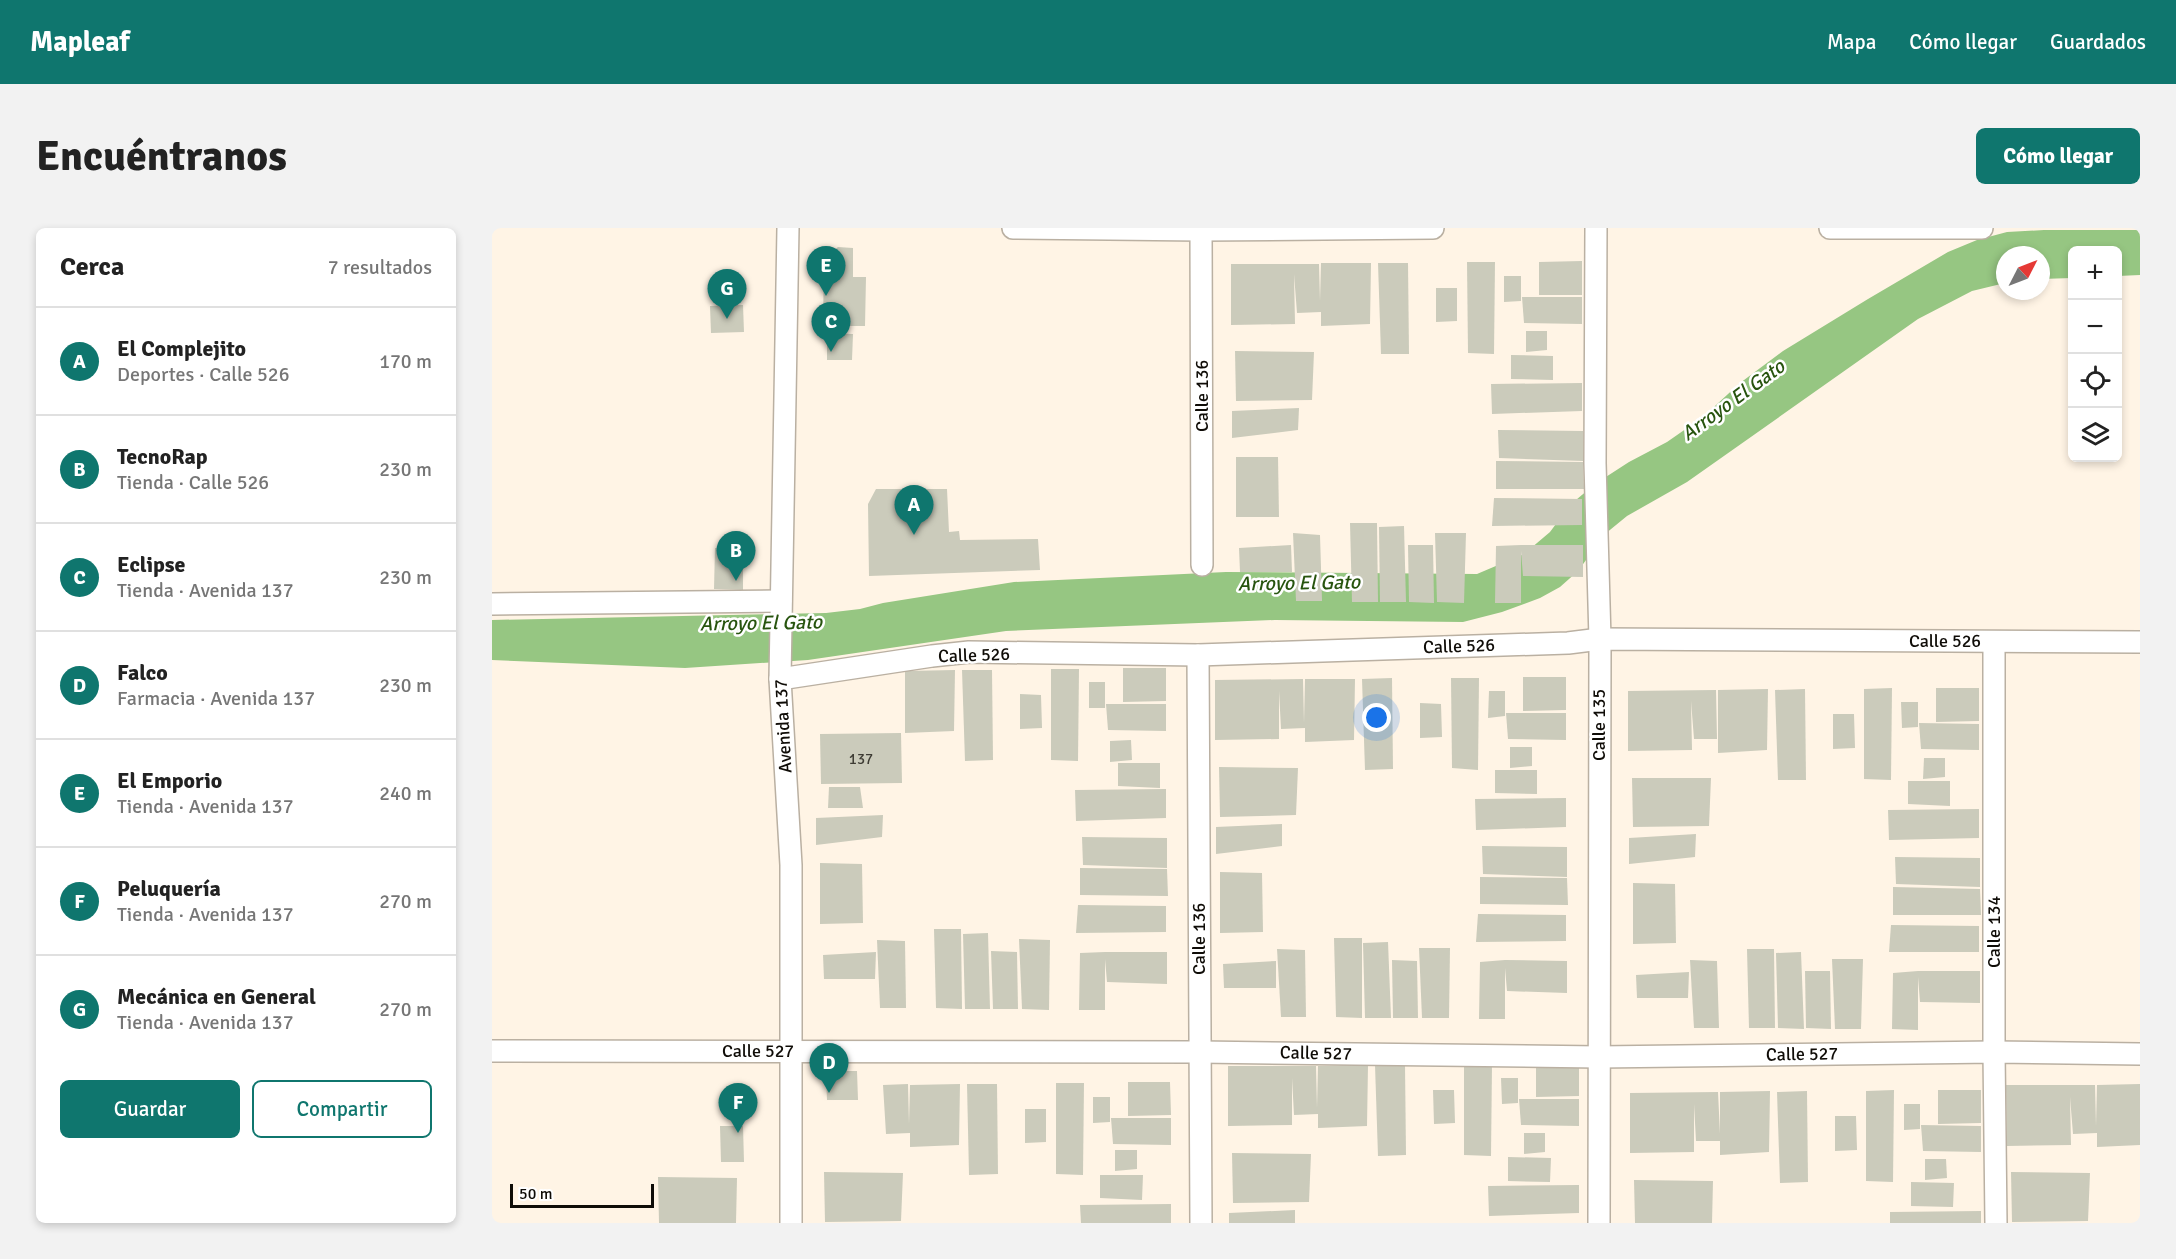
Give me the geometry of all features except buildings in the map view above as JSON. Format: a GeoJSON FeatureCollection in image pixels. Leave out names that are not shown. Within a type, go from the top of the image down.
{"type":"FeatureCollection","features":[{"type":"Feature","properties":{"kind":"street","name":"Avenida 137"},"geometry":{"type":"LineString","coordinates":[[788,228],[780,679],[791,865],[791,1223]]}},
{"type":"Feature","properties":{"kind":"street"},"geometry":{"type":"LineString","coordinates":[[1013,228],[1434,228]]}},
{"type":"Feature","properties":{"kind":"street","name":"Calle 135"},"geometry":{"type":"LineString","coordinates":[[1596,228],[1595,463],[1600,639],[1599,1223]]}},
{"type":"Feature","properties":{"kind":"street"},"geometry":{"type":"LineString","coordinates":[[1830,228],[1982,228]]}},
{"type":"Feature","properties":{"kind":"street","name":"Calle 136"},"geometry":{"type":"LineString","coordinates":[[1201,229],[1202,565]]}},
{"type":"Feature","properties":{"kind":"street"},"geometry":{"type":"LineString","coordinates":[[492,604],[781,601]]}},
{"type":"Feature","properties":{"kind":"street","name":"Calle 526"},"geometry":{"type":"LineString","coordinates":[[780,679],[969,652],[1198,655],[1568,643],[1600,639],[2140,642]]}},
{"type":"Feature","properties":{"kind":"street","name":"Calle 134"},"geometry":{"type":"LineString","coordinates":[[1994,642],[1996,1223]]}},
{"type":"Feature","properties":{"kind":"street","name":"Calle 136"},"geometry":{"type":"LineString","coordinates":[[1198,655],[1201,1223]]}},
{"type":"Feature","properties":{"kind":"street","name":"Calle 527"},"geometry":{"type":"LineString","coordinates":[[492,1051],[1200,1052],[1599,1057],[1994,1052],[2140,1054]]}},
{"type":"Feature","properties":{"kind":"water","name":"Arroyo El Gato"},"geometry":{"type":"Polygon","coordinates":[[[2140,230],[2140,275],[2122,276],[2122,246],[2068,246],[2068,278],[2050,279],[2050,246],[1996,246],[1996,285],[1972,291],[1918,319],[1687,482],[1627,516],[1605,534],[1578,571],[1560,587],[1540,598],[1502,612],[1463,622],[1275,620],[1006,631],[808,660],[685,668],[492,660],[492,620],[826,613],[1014,582],[1226,572],[1477,574],[1524,554],[1550,532],[1570,505],[1595,484],[1629,462],[1667,442],[1703,417],[1740,383],[1783,351],[1948,252],[1977,240],[2007,232],[2140,230]]]}},
{"type":"Feature","properties":{"kind":"place","name":"El Emporio"},"geometry":{"type":"Point","coordinates":[826,296]}},
{"type":"Feature","properties":{"kind":"place","name":"Mecánica en General"},"geometry":{"type":"Point","coordinates":[727,319]}},
{"type":"Feature","properties":{"kind":"place","name":"Eclipse"},"geometry":{"type":"Point","coordinates":[831,352]}},
{"type":"Feature","properties":{"kind":"place","name":"El Complejito"},"geometry":{"type":"Point","coordinates":[914,535]}},
{"type":"Feature","properties":{"kind":"place","name":"TecnoRap"},"geometry":{"type":"Point","coordinates":[736,581]}},
{"type":"Feature","properties":{"kind":"place","name":"Falco"},"geometry":{"type":"Point","coordinates":[829,1093]}},
{"type":"Feature","properties":{"kind":"place","name":"Peluquería"},"geometry":{"type":"Point","coordinates":[738,1133]}}]}
